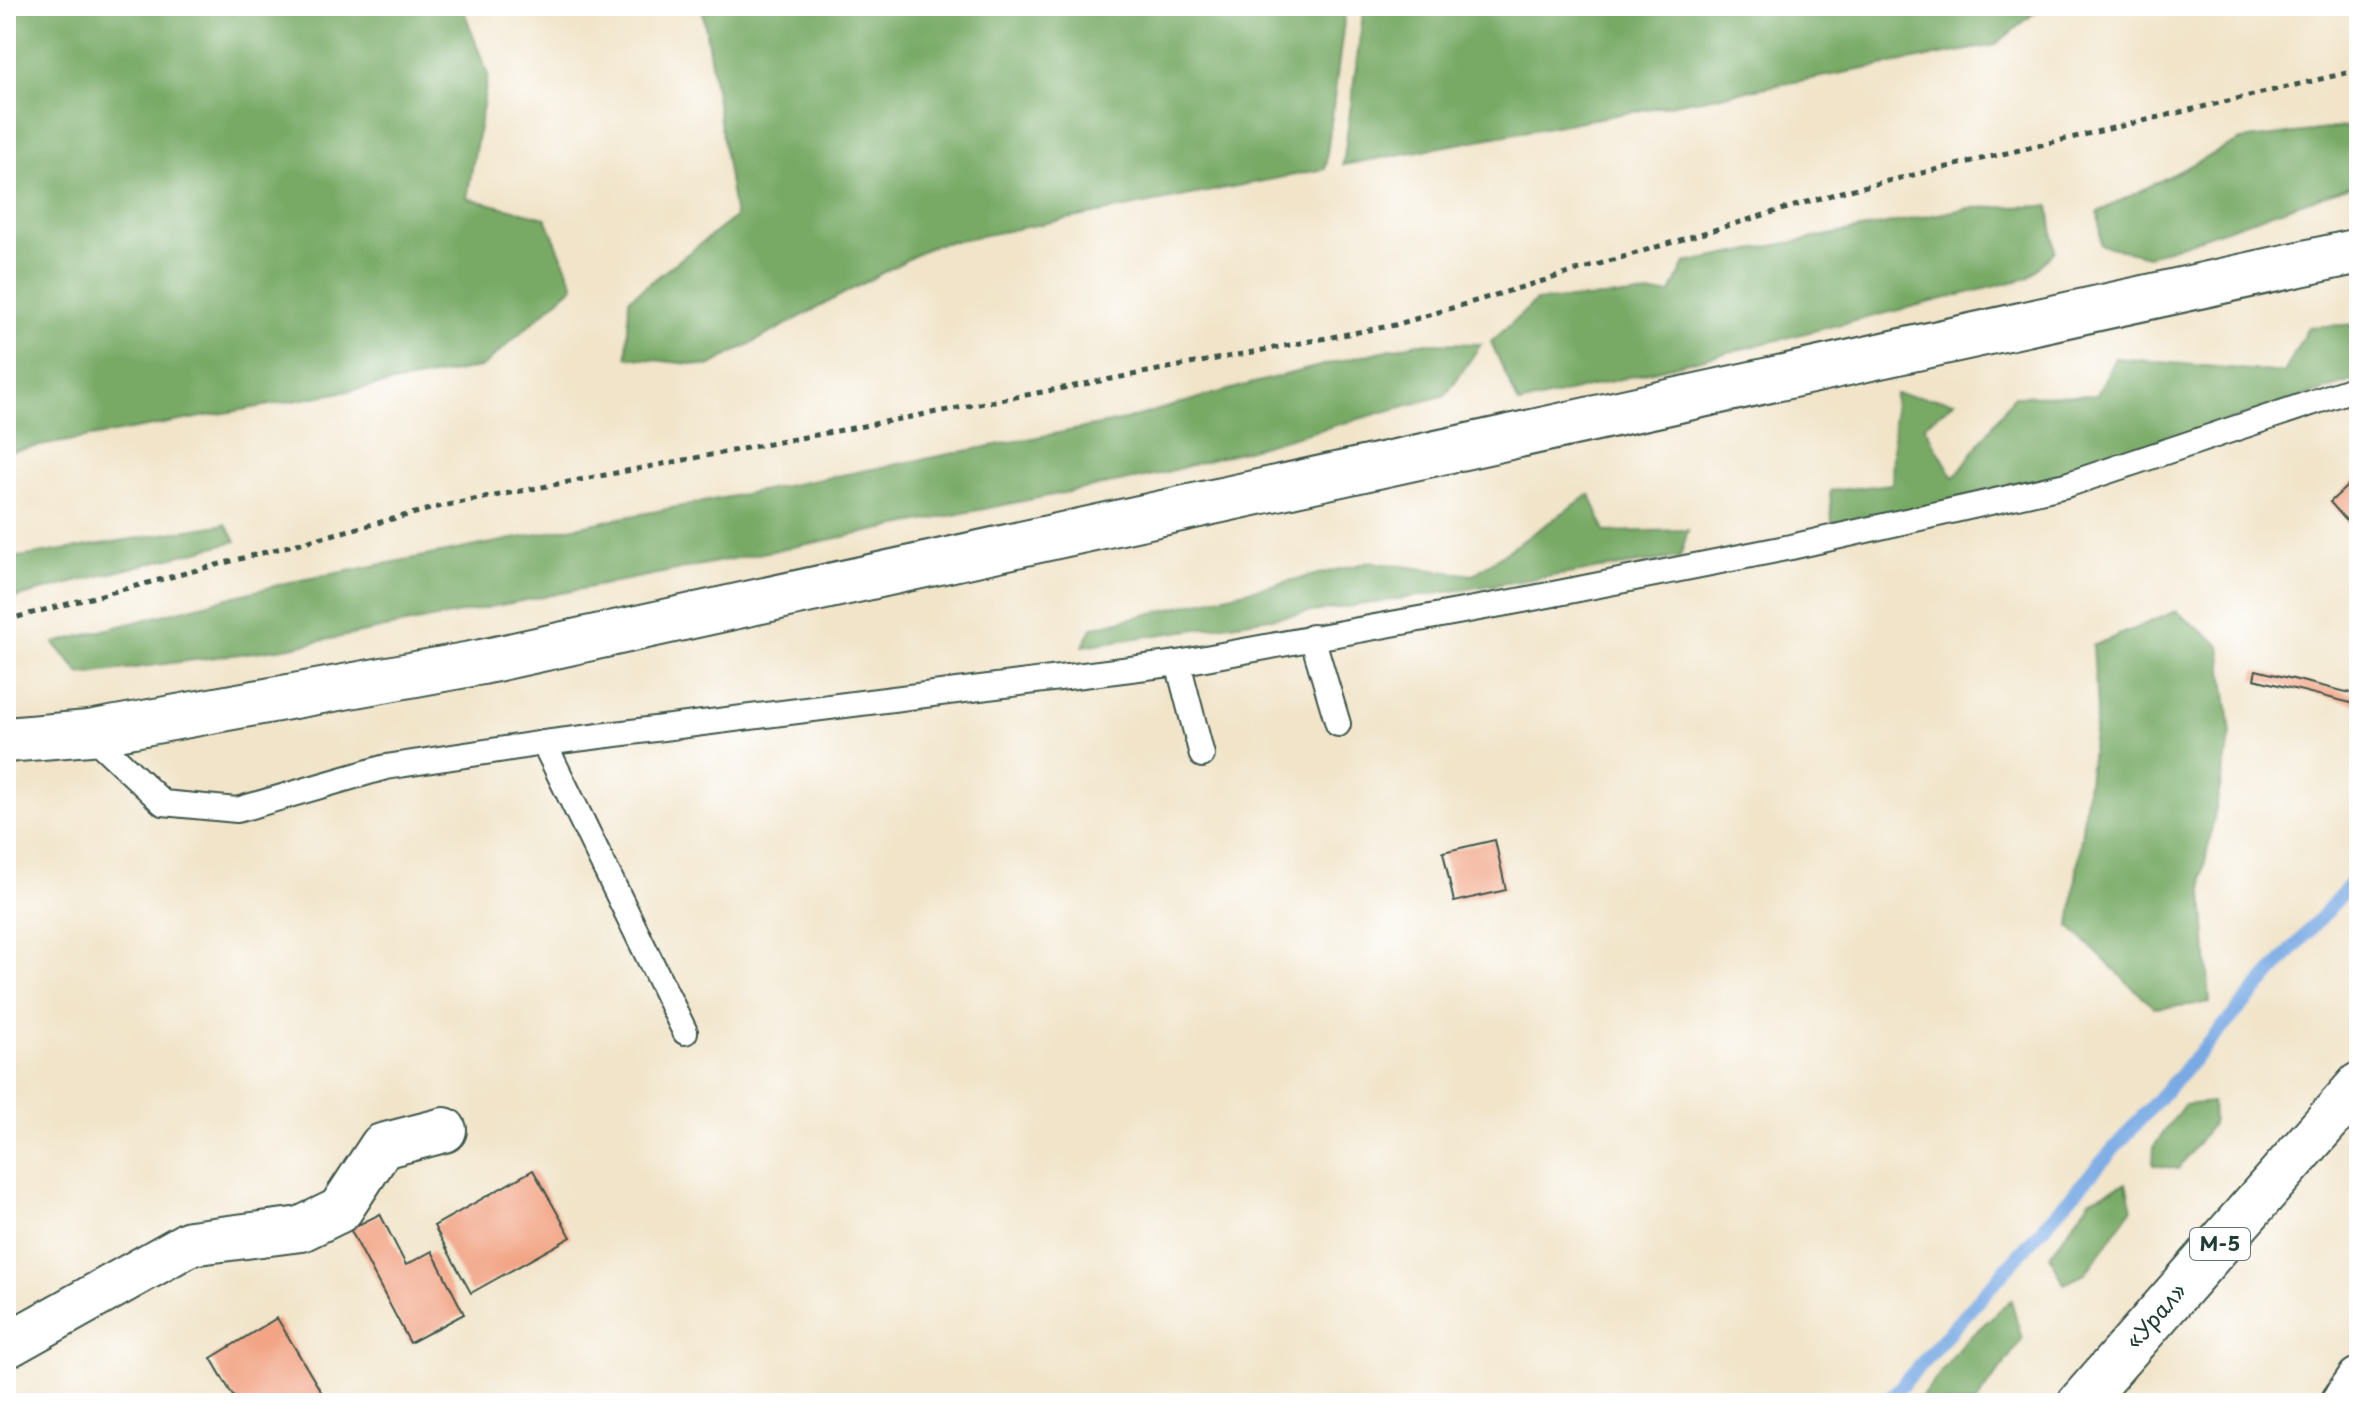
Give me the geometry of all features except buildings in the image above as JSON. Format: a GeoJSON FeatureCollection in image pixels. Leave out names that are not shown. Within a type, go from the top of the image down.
{"type":"FeatureCollection","features":[{"type":"Feature","properties":{"kind":"main road"},"geometry":{"type":"LineString","coordinates":[[6,740],[89,733],[482,662],[2359,251]]}},
{"type":"Feature","properties":{"kind":"main road","name":"«Урал»"},"geometry":{"type":"LineString","coordinates":[[2080,1403],[2359,1085]]}},
{"type":"Feature","properties":{"kind":"main road"},"geometry":{"type":"LineString","coordinates":[[6,1346],[190,1243],[301,1229],[314,1223],[340,1210],[382,1146],[444,1130]]}},
{"type":"Feature","properties":{"kind":"main road"},"geometry":{"type":"LineString","coordinates":[[2343,1403],[2359,1380]]}},
{"type":"Feature","properties":{"kind":"lane"},"geometry":{"type":"LineString","coordinates":[[89,733],[163,803],[237,810],[386,767],[544,743],[1178,663],[1791,547],[2066,485],[2359,387]]}},
{"type":"Feature","properties":{"kind":"lane"},"geometry":{"type":"LineString","coordinates":[[1312,637],[1338,724]]}},
{"type":"Feature","properties":{"kind":"lane"},"geometry":{"type":"LineString","coordinates":[[1178,663],[1202,755]]}},
{"type":"Feature","properties":{"kind":"lane"},"geometry":{"type":"LineString","coordinates":[[544,743],[685,1032]]}},
{"type":"Feature","properties":{"kind":"path"},"geometry":{"type":"LineString","coordinates":[[6,620],[442,506],[1395,325],[1841,192],[2359,70]]}},
{"type":"Feature","properties":{"kind":"green space"},"geometry":{"type":"Polygon","coordinates":[[[6,6],[462,6],[488,75],[467,198],[546,218],[574,286],[482,367],[6,452],[6,6]]]}},
{"type":"Feature","properties":{"kind":"green space"},"geometry":{"type":"Polygon","coordinates":[[[702,6],[1346,6],[1325,169],[934,245],[709,366],[627,357],[629,299],[735,217],[702,6]]]}},
{"type":"Feature","properties":{"kind":"green space"},"geometry":{"type":"Polygon","coordinates":[[[1364,6],[2043,6],[1995,45],[1343,165],[1364,6]]]}},
{"type":"Feature","properties":{"kind":"green space"},"geometry":{"type":"Polygon","coordinates":[[[2359,125],[2359,183],[2148,256],[2101,245],[2098,212],[2241,140],[2359,125]]]}},
{"type":"Feature","properties":{"kind":"green space"},"geometry":{"type":"Polygon","coordinates":[[[2049,206],[2055,251],[2028,278],[1519,404],[1491,342],[1536,301],[1671,293],[1685,263],[1969,208],[2049,206]]]}},
{"type":"Feature","properties":{"kind":"green space"},"geometry":{"type":"Polygon","coordinates":[[[2359,324],[2359,379],[1906,523],[1832,523],[1830,491],[1892,484],[1895,394],[1955,401],[1924,426],[1954,478],[2014,396],[2097,395],[2115,358],[2284,373],[2308,327],[2359,324]]]}},
{"type":"Feature","properties":{"kind":"green space"},"geometry":{"type":"Polygon","coordinates":[[[1418,343],[1481,344],[1446,395],[1159,474],[285,648],[81,675],[54,643],[286,583],[1125,420],[1271,378],[1418,343]]]}},
{"type":"Feature","properties":{"kind":"green space"},"geometry":{"type":"Polygon","coordinates":[[[1590,494],[1605,532],[1688,530],[1680,557],[1083,646],[1093,627],[1370,562],[1473,575],[1590,494]]]}},
{"type":"Feature","properties":{"kind":"green space"},"geometry":{"type":"Polygon","coordinates":[[[226,524],[236,541],[6,600],[6,559],[226,524]]]}},
{"type":"Feature","properties":{"kind":"green space"},"geometry":{"type":"Polygon","coordinates":[[[2176,611],[2220,645],[2231,734],[2202,877],[2210,1003],[2154,1008],[2070,927],[2097,709],[2093,646],[2176,611]]]}},
{"type":"Feature","properties":{"kind":"green space"},"geometry":{"type":"Polygon","coordinates":[[[2212,1102],[2213,1123],[2178,1169],[2153,1165],[2154,1146],[2184,1105],[2212,1102]]]}},
{"type":"Feature","properties":{"kind":"green space"},"geometry":{"type":"Polygon","coordinates":[[[2126,1183],[2132,1209],[2085,1274],[2064,1284],[2050,1255],[2091,1199],[2126,1183]]]}},
{"type":"Feature","properties":{"kind":"green space"},"geometry":{"type":"Polygon","coordinates":[[[2011,1300],[2022,1339],[1976,1403],[1917,1403],[1963,1343],[2011,1300]]]}},
{"type":"Feature","properties":{"kind":"waterway"},"geometry":{"type":"LineString","coordinates":[[1886,1403],[2359,875]]}}]}
